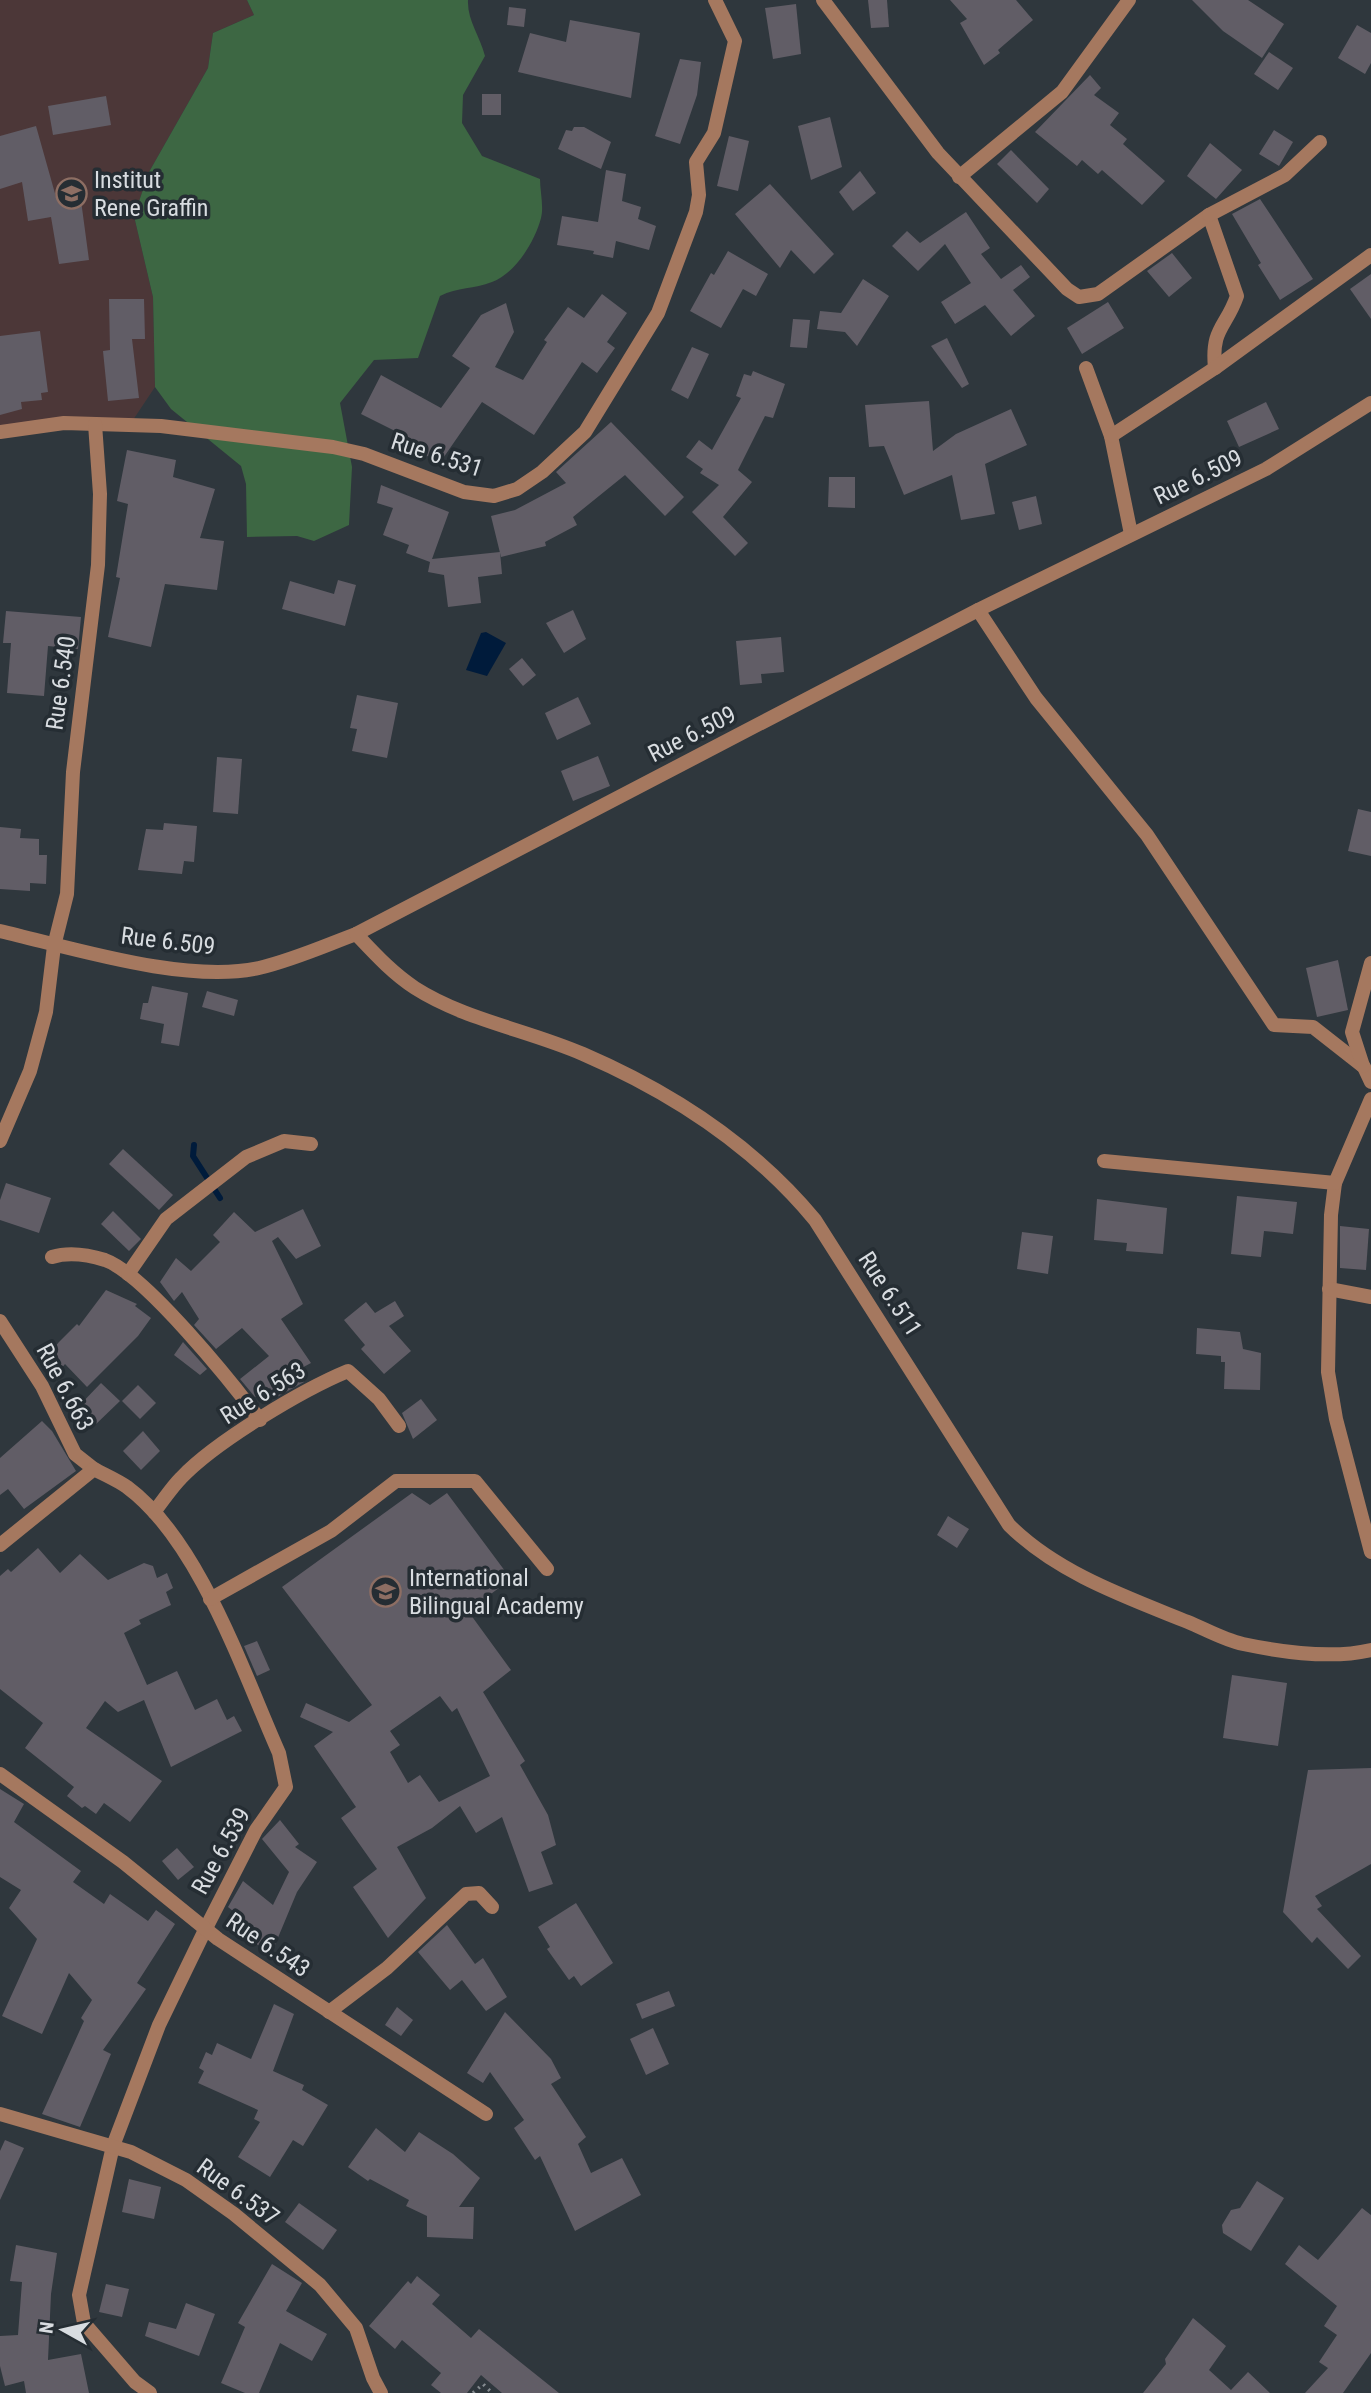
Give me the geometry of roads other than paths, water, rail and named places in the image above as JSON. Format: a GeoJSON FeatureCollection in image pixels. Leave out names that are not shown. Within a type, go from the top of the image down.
{"type":"FeatureCollection","features":[{"type":"Feature","properties":{"kind":"street","name":"Rue 6.531"},"geometry":{"type":"LineString","coordinates":[[0,432],[64,423],[161,426],[334,447],[364,454],[464,492],[494,496],[517,489],[542,471],[584,432],[659,313],[696,212],[699,195],[696,162],[713,133],[735,41],[715,0]]}},
{"type":"Feature","properties":{"kind":"street"},"geometry":{"type":"LineString","coordinates":[[823,0],[959,177],[1067,289],[1079,297],[1098,294],[1209,215],[1285,175],[1320,142]]}},
{"type":"Feature","properties":{"kind":"street"},"geometry":{"type":"LineString","coordinates":[[959,177],[1062,92],[1129,0]]}},
{"type":"Feature","properties":{"kind":"street"},"geometry":{"type":"LineString","coordinates":[[1209,215],[1237,296],[1215,339],[1215,368]]}},
{"type":"Feature","properties":{"kind":"street"},"geometry":{"type":"LineString","coordinates":[[1111,436],[1215,368],[1371,255]]}},
{"type":"Feature","properties":{"kind":"street"},"geometry":{"type":"LineString","coordinates":[[1086,368],[1111,436],[1131,534]]}},
{"type":"Feature","properties":{"kind":"street","name":"Rue 6.509"},"geometry":{"type":"LineString","coordinates":[[0,931],[54,946],[157,966],[224,971],[258,968],[356,934],[978,610],[1266,469],[1371,402]]}},
{"type":"Feature","properties":{"kind":"street","name":"Rue 6.540"},"geometry":{"type":"LineString","coordinates":[[0,1142],[36,1048],[46,1012],[54,946],[70,870],[75,758],[98,565],[100,494],[95,424]]}},
{"type":"Feature","properties":{"kind":"street"},"geometry":{"type":"LineString","coordinates":[[978,610],[1036,698],[1147,835],[1274,1025],[1313,1027],[1364,1067]]}},
{"type":"Feature","properties":{"kind":"street","name":"Rue 6.511"},"geometry":{"type":"LineString","coordinates":[[356,934],[387,967],[413,987],[442,1003],[583,1054],[681,1105],[759,1161],[787,1186],[828,1240],[1009,1525],[1029,1545],[1122,1595],[1241,1644],[1313,1652],[1358,1654],[1371,1650]]}},
{"type":"Feature","properties":{"kind":"street"},"geometry":{"type":"LineString","coordinates":[[1371,963],[1352,1032],[1371,1082]]}},
{"type":"Feature","properties":{"kind":"street"},"geometry":{"type":"LineString","coordinates":[[1371,1098],[1335,1183],[1331,1215],[1328,1372],[1342,1441],[1371,1552]]}},
{"type":"Feature","properties":{"kind":"street"},"geometry":{"type":"LineString","coordinates":[[128,1274],[166,1219],[246,1157],[284,1141],[311,1144]]}},
{"type":"Feature","properties":{"kind":"street"},"geometry":{"type":"LineString","coordinates":[[1104,1161],[1335,1183]]}},
{"type":"Feature","properties":{"kind":"street"},"geometry":{"type":"LineString","coordinates":[[52,1257],[83,1256],[107,1261],[128,1274],[222,1370],[260,1420]]}},
{"type":"Feature","properties":{"kind":"street"},"geometry":{"type":"LineString","coordinates":[[1329,1289],[1371,1297]]}},
{"type":"Feature","properties":{"kind":"street","name":"Rue 6.663"},"geometry":{"type":"LineString","coordinates":[[0,1321],[42,1387],[75,1454],[94,1469]]}},
{"type":"Feature","properties":{"kind":"street","name":"Rue 6.563"},"geometry":{"type":"LineString","coordinates":[[154,1511],[182,1477],[260,1420],[325,1380],[348,1371],[379,1399],[399,1426]]}},
{"type":"Feature","properties":{"kind":"street"},"geometry":{"type":"LineString","coordinates":[[0,1545],[94,1469]]}},
{"type":"Feature","properties":{"kind":"street","name":"Rue 6.539"},"geometry":{"type":"LineString","coordinates":[[94,1469],[126,1486],[154,1511],[200,1577],[279,1753],[286,1787],[256,1830],[159,2025],[113,2146],[79,2305],[84,2323],[107,2353],[150,2393]]}},
{"type":"Feature","properties":{"kind":"street"},"geometry":{"type":"LineString","coordinates":[[210,1599],[331,1531],[396,1481],[475,1481],[547,1569]]}},
{"type":"Feature","properties":{"kind":"street","name":"Rue 6.543"},"geometry":{"type":"LineString","coordinates":[[0,1774],[123,1862],[205,1930],[486,2114]]}},
{"type":"Feature","properties":{"kind":"street"},"geometry":{"type":"LineString","coordinates":[[329,2012],[387,1968],[466,1894],[479,1893],[492,1908]]}},
{"type":"Feature","properties":{"kind":"street","name":"Rue 6.537"},"geometry":{"type":"LineString","coordinates":[[0,2114],[113,2146],[186,2180],[234,2214],[320,2285],[356,2328],[381,2393]]}},
{"type":"Feature","properties":{"kind":"water"},"geometry":{"type":"Polygon","coordinates":[[[486,632],[506,643],[487,676],[466,670],[481,633],[486,632]]]}},
{"type":"Feature","properties":{"kind":"waterway"},"geometry":{"type":"LineString","coordinates":[[194,1145],[193,1156],[220,1198]]}},
{"type":"Feature","properties":{"kind":"place","name":"Institut Rene Graffin"},"geometry":{"type":"Point","coordinates":[71,194]}},
{"type":"Feature","properties":{"kind":"place","name":"International Bilingual Academy"},"geometry":{"type":"Point","coordinates":[386,1592]}}]}
